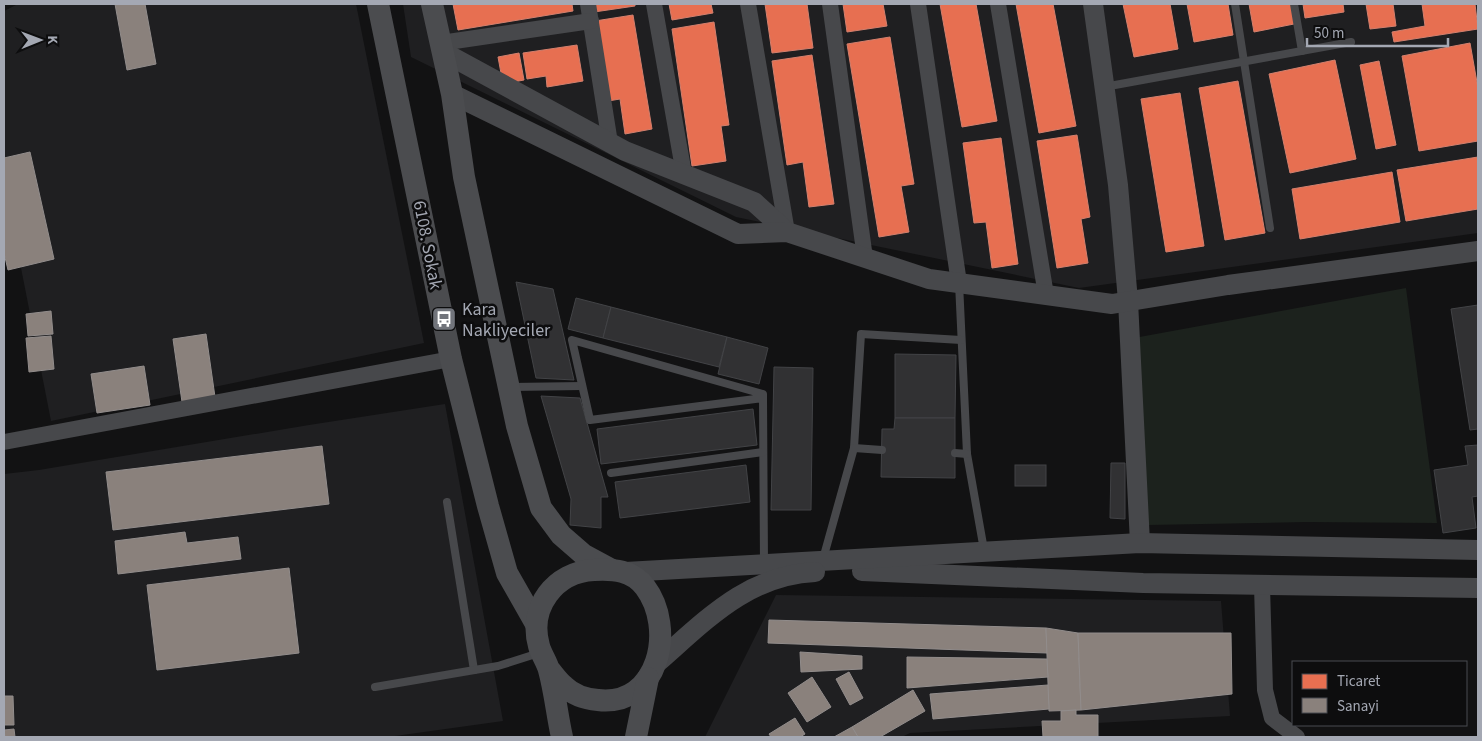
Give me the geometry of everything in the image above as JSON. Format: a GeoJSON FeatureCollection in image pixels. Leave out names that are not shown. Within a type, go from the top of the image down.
{"type":"FeatureCollection","features":[{"type":"Feature","properties":{"kind":"main road","name":"6108. Sokak"},"geometry":{"type":"LineString","coordinates":[[378,4],[452,359],[507,573],[536,624]]}},
{"type":"Feature","properties":{"kind":"main road"},"geometry":{"type":"LineString","coordinates":[[432,4],[452,94],[464,177],[517,426],[541,508],[561,535],[584,555],[639,580],[652,596],[659,619],[653,670],[636,737]]}},
{"type":"Feature","properties":{"kind":"main road"},"geometry":{"type":"LineString","coordinates":[[562,737],[536,624],[539,606],[550,591],[566,577],[584,570],[618,570]]}},
{"type":"Feature","properties":{"kind":"main road"},"geometry":{"type":"LineString","coordinates":[[545,660],[564,687],[585,699],[606,701],[623,699],[636,691],[653,670]]}},
{"type":"Feature","properties":{"kind":"street"},"geometry":{"type":"LineString","coordinates":[[588,4],[610,143]]}},
{"type":"Feature","properties":{"kind":"street"},"geometry":{"type":"LineString","coordinates":[[654,4],[684,174]]}},
{"type":"Feature","properties":{"kind":"street"},"geometry":{"type":"LineString","coordinates":[[748,4],[787,232]]}},
{"type":"Feature","properties":{"kind":"street"},"geometry":{"type":"LineString","coordinates":[[830,4],[865,258]]}},
{"type":"Feature","properties":{"kind":"street"},"geometry":{"type":"LineString","coordinates":[[918,4],[958,283]]}},
{"type":"Feature","properties":{"kind":"street"},"geometry":{"type":"LineString","coordinates":[[998,4],[1046,295]]}},
{"type":"Feature","properties":{"kind":"street"},"geometry":{"type":"LineString","coordinates":[[1093,4],[1118,185],[1128,301],[1140,543]]}},
{"type":"Feature","properties":{"kind":"street"},"geometry":{"type":"LineString","coordinates":[[442,47],[591,21]]}},
{"type":"Feature","properties":{"kind":"street"},"geometry":{"type":"LineString","coordinates":[[442,47],[610,143],[754,202],[787,232]]}},
{"type":"Feature","properties":{"kind":"street"},"geometry":{"type":"LineString","coordinates":[[452,94],[738,234],[787,232],[929,279],[1112,304],[1228,285],[1478,251]]}},
{"type":"Feature","properties":{"kind":"street"},"geometry":{"type":"LineString","coordinates":[[4,442],[452,359]]}},
{"type":"Feature","properties":{"kind":"street"},"geometry":{"type":"LineString","coordinates":[[618,570],[823,561],[1140,543],[1478,550]]}},
{"type":"Feature","properties":{"kind":"street"},"geometry":{"type":"LineString","coordinates":[[653,670],[709,617],[742,592],[764,581],[812,572],[871,570],[1143,583],[1478,588]]}},
{"type":"Feature","properties":{"kind":"street"},"geometry":{"type":"LineString","coordinates":[[1262,586],[1265,690],[1272,718],[1298,737]]}},
{"type":"Feature","properties":{"kind":"lane"},"geometry":{"type":"LineString","coordinates":[[1235,4],[1270,228]]}},
{"type":"Feature","properties":{"kind":"lane"},"geometry":{"type":"LineString","coordinates":[[1294,4],[1302,51]]}},
{"type":"Feature","properties":{"kind":"lane"},"geometry":{"type":"LineString","coordinates":[[1104,87],[1351,42]]}},
{"type":"Feature","properties":{"kind":"lane"},"geometry":{"type":"LineString","coordinates":[[958,283],[968,454],[984,552]]}},
{"type":"Feature","properties":{"kind":"lane"},"geometry":{"type":"LineString","coordinates":[[823,561],[854,448],[860,334],[961,340]]}},
{"type":"Feature","properties":{"kind":"lane"},"geometry":{"type":"LineString","coordinates":[[763,398],[590,420],[572,340],[763,394],[764,564]]}},
{"type":"Feature","properties":{"kind":"lane"},"geometry":{"type":"LineString","coordinates":[[509,387],[582,386]]}},
{"type":"Feature","properties":{"kind":"lane"},"geometry":{"type":"LineString","coordinates":[[854,448],[882,450]]}},
{"type":"Feature","properties":{"kind":"lane"},"geometry":{"type":"LineString","coordinates":[[610,473],[763,452]]}},
{"type":"Feature","properties":{"kind":"lane"},"geometry":{"type":"LineString","coordinates":[[955,453],[968,454]]}},
{"type":"Feature","properties":{"kind":"lane"},"geometry":{"type":"LineString","coordinates":[[447,502],[474,670]]}},
{"type":"Feature","properties":{"kind":"lane"},"geometry":{"type":"LineString","coordinates":[[375,687],[545,660]]}},
{"type":"Feature","properties":{"kind":"shaded area"},"geometry":{"type":"Polygon","coordinates":[[[18,4],[356,4],[424,343],[51,421],[4,181],[4,11],[18,4]]]}},
{"type":"Feature","properties":{"kind":"shaded area"},"geometry":{"type":"Polygon","coordinates":[[[403,4],[1478,4],[1478,233],[1079,288],[736,217],[411,57],[403,4]]]}},
{"type":"Feature","properties":{"kind":"shaded area"},"geometry":{"type":"Polygon","coordinates":[[[1406,288],[1437,523],[1306,522],[1148,525],[1134,338],[1406,288]]]}},
{"type":"Feature","properties":{"kind":"shaded area"},"geometry":{"type":"Polygon","coordinates":[[[445,404],[503,721],[388,737],[4,737],[4,474],[39,470],[445,404]]]}},
{"type":"Feature","properties":{"kind":"shaded area"},"geometry":{"type":"Polygon","coordinates":[[[776,595],[1221,601],[1230,716],[910,733],[902,737],[705,737],[776,595]]]}},
{"type":"Feature","properties":{"kind":"building: Ticaret"},"geometry":{"type":"Polygon","coordinates":[[[453,4],[572,4],[573,11],[458,30],[453,4]]]}},
{"type":"Feature","properties":{"kind":"building: Ticaret"},"geometry":{"type":"Polygon","coordinates":[[[593,4],[635,4],[635,6],[594,12],[593,4]]]}},
{"type":"Feature","properties":{"kind":"building: Ticaret"},"geometry":{"type":"Polygon","coordinates":[[[669,4],[711,4],[713,13],[672,20],[669,4]]]}},
{"type":"Feature","properties":{"kind":"building: Ticaret"},"geometry":{"type":"Polygon","coordinates":[[[765,4],[807,4],[813,48],[772,53],[765,4]]]}},
{"type":"Feature","properties":{"kind":"building: Ticaret"},"geometry":{"type":"Polygon","coordinates":[[[843,4],[883,4],[887,26],[847,32],[843,4]]]}},
{"type":"Feature","properties":{"kind":"building: Ticaret"},"geometry":{"type":"Polygon","coordinates":[[[940,4],[976,4],[997,121],[962,127],[940,4]]]}},
{"type":"Feature","properties":{"kind":"building: Ticaret"},"geometry":{"type":"Polygon","coordinates":[[[1016,4],[1053,4],[1076,126],[1039,133],[1016,4]]]}},
{"type":"Feature","properties":{"kind":"building: Ticaret"},"geometry":{"type":"Polygon","coordinates":[[[1123,4],[1170,4],[1178,49],[1134,57],[1123,4]]]}},
{"type":"Feature","properties":{"kind":"building: Ticaret"},"geometry":{"type":"Polygon","coordinates":[[[1187,4],[1228,4],[1233,35],[1194,42],[1187,4]]]}},
{"type":"Feature","properties":{"kind":"building: Ticaret"},"geometry":{"type":"Polygon","coordinates":[[[1249,4],[1291,4],[1294,24],[1254,32],[1249,4]]]}},
{"type":"Feature","properties":{"kind":"building: Ticaret"},"geometry":{"type":"Polygon","coordinates":[[[1303,4],[1343,4],[1344,12],[1305,18],[1303,4]]]}},
{"type":"Feature","properties":{"kind":"building: Ticaret"},"geometry":{"type":"Polygon","coordinates":[[[1366,4],[1393,4],[1396,26],[1370,29],[1366,4]]]}},
{"type":"Feature","properties":{"kind":"building: Ticaret"},"geometry":{"type":"Polygon","coordinates":[[[1422,4],[1475,4],[1478,29],[1394,42],[1392,32],[1425,26],[1422,4]]]}},
{"type":"Feature","properties":{"kind":"building: Ticaret"},"geometry":{"type":"Polygon","coordinates":[[[633,15],[652,129],[625,134],[620,99],[608,101],[595,21],[633,15]]]}},
{"type":"Feature","properties":{"kind":"building: Ticaret"},"geometry":{"type":"Polygon","coordinates":[[[714,22],[729,125],[721,126],[726,161],[692,166],[672,29],[714,22]]]}},
{"type":"Feature","properties":{"kind":"building: Ticaret"},"geometry":{"type":"Polygon","coordinates":[[[890,37],[914,184],[901,186],[909,232],[879,237],[847,44],[890,37]]]}},
{"type":"Feature","properties":{"kind":"building: Ticaret"},"geometry":{"type":"Polygon","coordinates":[[[1470,43],[1478,88],[1478,141],[1419,151],[1402,56],[1470,43]]]}},
{"type":"Feature","properties":{"kind":"building: Ticaret"},"geometry":{"type":"Polygon","coordinates":[[[577,45],[583,81],[547,87],[546,76],[527,79],[523,53],[577,45]]]}},
{"type":"Feature","properties":{"kind":"building: Ticaret"},"geometry":{"type":"Polygon","coordinates":[[[519,53],[524,80],[503,84],[498,57],[519,53]]]}},
{"type":"Feature","properties":{"kind":"building: Ticaret"},"geometry":{"type":"Polygon","coordinates":[[[812,55],[834,204],[809,207],[803,162],[787,165],[772,61],[812,55]]]}},
{"type":"Feature","properties":{"kind":"building: Ticaret"},"geometry":{"type":"Polygon","coordinates":[[[1335,60],[1356,159],[1290,173],[1269,74],[1335,60]]]}},
{"type":"Feature","properties":{"kind":"building: Ticaret"},"geometry":{"type":"Polygon","coordinates":[[[1379,61],[1396,145],[1376,149],[1360,65],[1379,61]]]}},
{"type":"Feature","properties":{"kind":"building: Ticaret"},"geometry":{"type":"Polygon","coordinates":[[[1238,81],[1265,233],[1225,240],[1199,88],[1238,81]]]}},
{"type":"Feature","properties":{"kind":"building: Ticaret"},"geometry":{"type":"Polygon","coordinates":[[[1180,93],[1204,246],[1166,252],[1141,99],[1180,93]]]}},
{"type":"Feature","properties":{"kind":"building: Ticaret"},"geometry":{"type":"Polygon","coordinates":[[[1077,135],[1090,217],[1081,219],[1088,263],[1057,268],[1037,141],[1077,135]]]}},
{"type":"Feature","properties":{"kind":"building: Ticaret"},"geometry":{"type":"Polygon","coordinates":[[[1001,138],[1018,264],[992,268],[986,222],[974,223],[963,143],[1001,138]]]}},
{"type":"Feature","properties":{"kind":"building: Ticaret"},"geometry":{"type":"Polygon","coordinates":[[[1478,157],[1478,209],[1406,221],[1397,170],[1478,157]]]}},
{"type":"Feature","properties":{"kind":"building: Ticaret"},"geometry":{"type":"Polygon","coordinates":[[[1392,172],[1400,222],[1300,239],[1292,189],[1392,172]]]}},
{"type":"Feature","properties":{"kind":"building: Sanayi"},"geometry":{"type":"Polygon","coordinates":[[[115,4],[145,4],[156,64],[127,70],[115,4]]]}},
{"type":"Feature","properties":{"kind":"building: Sanayi"},"geometry":{"type":"Polygon","coordinates":[[[30,152],[54,259],[8,270],[4,253],[4,158],[30,152]]]}},
{"type":"Feature","properties":{"kind":"building: Sanayi"},"geometry":{"type":"Polygon","coordinates":[[[51,311],[53,334],[28,336],[26,314],[51,311]]]}},
{"type":"Feature","properties":{"kind":"building: Sanayi"},"geometry":{"type":"Polygon","coordinates":[[[206,334],[215,397],[182,402],[173,339],[206,334]]]}},
{"type":"Feature","properties":{"kind":"building: Sanayi"},"geometry":{"type":"Polygon","coordinates":[[[51,336],[54,369],[29,372],[26,338],[51,336]]]}},
{"type":"Feature","properties":{"kind":"building: Sanayi"},"geometry":{"type":"Polygon","coordinates":[[[144,366],[150,405],[97,413],[91,374],[144,366]]]}},
{"type":"Feature","properties":{"kind":"building: Sanayi"},"geometry":{"type":"Polygon","coordinates":[[[322,446],[329,504],[113,530],[106,472],[322,446]]]}},
{"type":"Feature","properties":{"kind":"building: Sanayi"},"geometry":{"type":"Polygon","coordinates":[[[185,532],[187,543],[238,537],[241,559],[118,574],[115,541],[185,532]]]}},
{"type":"Feature","properties":{"kind":"building: Sanayi"},"geometry":{"type":"Polygon","coordinates":[[[289,568],[299,653],[157,670],[147,585],[289,568]]]}},
{"type":"Feature","properties":{"kind":"building: Sanayi"},"geometry":{"type":"Polygon","coordinates":[[[769,620],[1046,628],[1047,653],[768,643],[769,620]]]}},
{"type":"Feature","properties":{"kind":"building: Sanayi"},"geometry":{"type":"Polygon","coordinates":[[[1046,628],[1078,633],[1081,710],[1049,711],[1046,628]]]}},
{"type":"Feature","properties":{"kind":"building: Sanayi"},"geometry":{"type":"Polygon","coordinates":[[[1078,633],[1231,633],[1232,694],[1081,710],[1078,633]]]}},
{"type":"Feature","properties":{"kind":"building: Sanayi"},"geometry":{"type":"Polygon","coordinates":[[[800,652],[862,656],[862,669],[801,672],[800,652]]]}},
{"type":"Feature","properties":{"kind":"building: Sanayi"},"geometry":{"type":"Polygon","coordinates":[[[907,657],[1047,659],[1048,677],[907,688],[907,657]]]}},
{"type":"Feature","properties":{"kind":"building: Sanayi"},"geometry":{"type":"Polygon","coordinates":[[[849,672],[863,698],[850,705],[836,679],[849,672]]]}},
{"type":"Feature","properties":{"kind":"building: Sanayi"},"geometry":{"type":"Polygon","coordinates":[[[812,677],[831,707],[807,722],[788,693],[812,677]]]}},
{"type":"Feature","properties":{"kind":"building: Sanayi"},"geometry":{"type":"Polygon","coordinates":[[[1048,685],[1049,709],[933,719],[930,694],[1048,685]]]}},
{"type":"Feature","properties":{"kind":"building: Sanayi"},"geometry":{"type":"Polygon","coordinates":[[[913,690],[925,711],[880,737],[858,737],[852,727],[913,690]]]}},
{"type":"Feature","properties":{"kind":"building: Sanayi"},"geometry":{"type":"Polygon","coordinates":[[[4,696],[13,696],[14,725],[4,725],[4,696]]]}},
{"type":"Feature","properties":{"kind":"building: Sanayi"},"geometry":{"type":"Polygon","coordinates":[[[1076,710],[1076,715],[1098,715],[1098,737],[1043,737],[1042,721],[1061,721],[1061,711],[1076,710]]]}},
{"type":"Feature","properties":{"kind":"building: Sanayi"},"geometry":{"type":"Polygon","coordinates":[[[795,718],[805,734],[800,737],[771,737],[769,734],[795,718]]]}},
{"type":"Feature","properties":{"kind":"building: Sanayi"},"geometry":{"type":"Polygon","coordinates":[[[852,727],[858,737],[834,737],[852,727]]]}},
{"type":"Feature","properties":{"kind":"building: Sanayi"},"geometry":{"type":"Polygon","coordinates":[[[14,729],[15,737],[5,737],[4,730],[14,729]]]}},
{"type":"Feature","properties":{"kind":"building: Diğer"},"geometry":{"type":"Polygon","coordinates":[[[516,282],[553,289],[574,380],[536,378],[516,282]]]}},
{"type":"Feature","properties":{"kind":"building: Diğer"},"geometry":{"type":"Polygon","coordinates":[[[576,298],[611,307],[603,338],[568,329],[576,298]]]}},
{"type":"Feature","properties":{"kind":"building: Diğer"},"geometry":{"type":"Polygon","coordinates":[[[1478,305],[1478,429],[1470,430],[1451,309],[1478,305]]]}},
{"type":"Feature","properties":{"kind":"building: Diğer"},"geometry":{"type":"Polygon","coordinates":[[[611,307],[727,337],[719,367],[603,338],[611,307]]]}},
{"type":"Feature","properties":{"kind":"building: Diğer"},"geometry":{"type":"Polygon","coordinates":[[[727,337],[768,348],[759,384],[718,374],[727,337]]]}},
{"type":"Feature","properties":{"kind":"building: Diğer"},"geometry":{"type":"Polygon","coordinates":[[[895,354],[956,355],[955,418],[895,418],[895,354]]]}},
{"type":"Feature","properties":{"kind":"building: Diğer"},"geometry":{"type":"Polygon","coordinates":[[[774,367],[813,368],[811,510],[771,510],[774,367]]]}},
{"type":"Feature","properties":{"kind":"building: Diğer"},"geometry":{"type":"Polygon","coordinates":[[[541,396],[580,398],[608,497],[601,497],[601,528],[570,525],[571,499],[541,396]]]}},
{"type":"Feature","properties":{"kind":"building: Diğer"},"geometry":{"type":"Polygon","coordinates":[[[753,409],[757,445],[601,464],[597,429],[753,409]]]}},
{"type":"Feature","properties":{"kind":"building: Diğer"},"geometry":{"type":"Polygon","coordinates":[[[895,418],[955,418],[955,478],[881,477],[882,429],[894,429],[895,418]]]}},
{"type":"Feature","properties":{"kind":"building: Diğer"},"geometry":{"type":"Polygon","coordinates":[[[1478,445],[1478,496],[1472,497],[1476,528],[1443,533],[1434,470],[1468,465],[1465,446],[1478,445]]]}},
{"type":"Feature","properties":{"kind":"building: Diğer"},"geometry":{"type":"Polygon","coordinates":[[[1111,463],[1125,463],[1125,519],[1110,518],[1111,463]]]}},
{"type":"Feature","properties":{"kind":"building: Diğer"},"geometry":{"type":"Polygon","coordinates":[[[746,465],[750,502],[620,518],[615,482],[746,465]]]}},
{"type":"Feature","properties":{"kind":"building: Diğer"},"geometry":{"type":"Polygon","coordinates":[[[1015,465],[1046,465],[1046,486],[1015,486],[1015,465]]]}},
{"type":"Feature","properties":{"kind":"place","name":"Kara Nakliyeciler"},"geometry":{"type":"Point","coordinates":[444,319]}}]}
